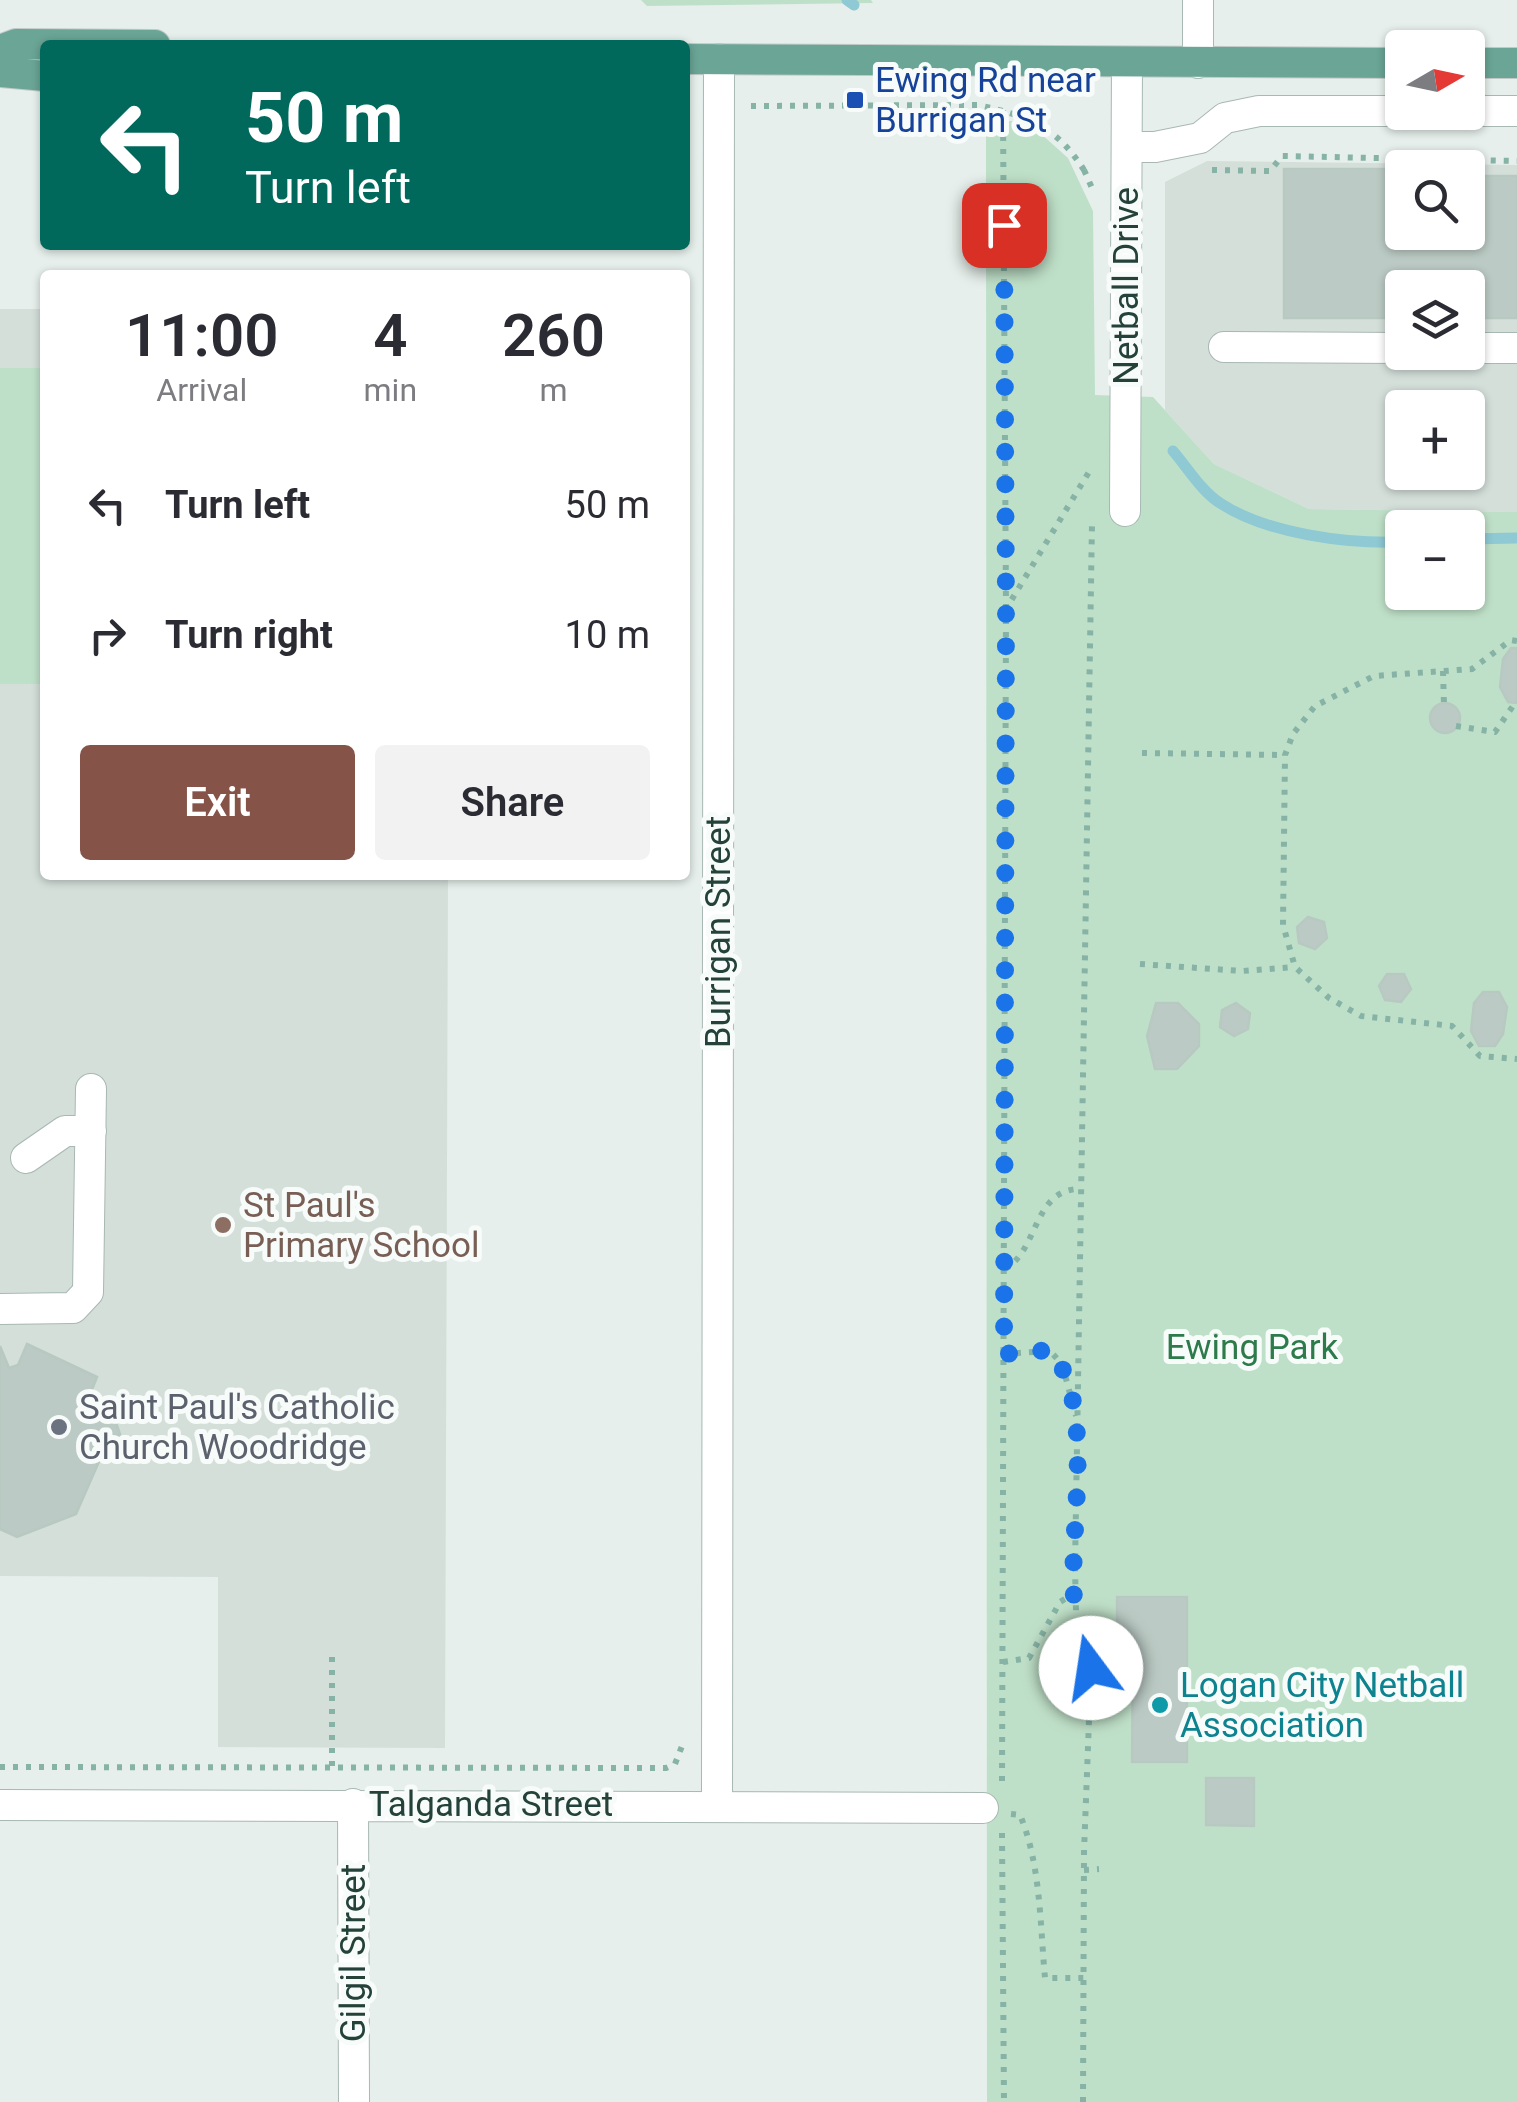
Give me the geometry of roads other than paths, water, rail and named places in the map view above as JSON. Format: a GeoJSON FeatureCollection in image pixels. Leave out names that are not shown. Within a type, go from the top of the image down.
{"type":"FeatureCollection","features":[{"type":"Feature","properties":{"kind":"main road"},"geometry":{"type":"LineString","coordinates":[[0,50],[16,44],[40,44]]}},
{"type":"Feature","properties":{"kind":"main road"},"geometry":{"type":"LineString","coordinates":[[690,60],[1385,63]]}},
{"type":"Feature","properties":{"kind":"main road"},"geometry":{"type":"LineString","coordinates":[[1485,63],[1517,64]]}},
{"type":"Feature","properties":{"kind":"main road"},"geometry":{"type":"LineString","coordinates":[[0,72],[40,76]]}},
{"type":"Feature","properties":{"kind":"street"},"geometry":{"type":"LineString","coordinates":[[1198,0],[1198,62]]}},
{"type":"Feature","properties":{"kind":"street","name":"Burrigan Street"},"geometry":{"type":"LineString","coordinates":[[717,1806],[720,59]]}},
{"type":"Feature","properties":{"kind":"street","name":"Netball Drive"},"geometry":{"type":"LineString","coordinates":[[1125,510],[1128,62]]}},
{"type":"Feature","properties":{"kind":"street"},"geometry":{"type":"LineString","coordinates":[[1127,148],[1155,148],[1200,138],[1225,118],[1260,111],[1385,111]]}},
{"type":"Feature","properties":{"kind":"street"},"geometry":{"type":"LineString","coordinates":[[1485,111],[1517,112]]}},
{"type":"Feature","properties":{"kind":"street"},"geometry":{"type":"LineString","coordinates":[[1224,346],[1385,348]]}},
{"type":"Feature","properties":{"kind":"street"},"geometry":{"type":"LineString","coordinates":[[1485,348],[1517,348]]}},
{"type":"Feature","properties":{"kind":"street"},"geometry":{"type":"LineString","coordinates":[[0,1309],[73,1308],[88,1292],[91,1089]]}},
{"type":"Feature","properties":{"kind":"street"},"geometry":{"type":"LineString","coordinates":[[26,1158],[66,1131],[91,1131]]}},
{"type":"Feature","properties":{"kind":"street","name":"Gilgil Street"},"geometry":{"type":"LineString","coordinates":[[353,1804],[354,2102]]}},
{"type":"Feature","properties":{"kind":"street","name":"Talganda Street"},"geometry":{"type":"LineString","coordinates":[[0,1805],[717,1806],[992,1811]]}},
{"type":"Feature","properties":{"kind":"waterway"},"geometry":{"type":"LineString","coordinates":[[847,0],[854,5]]}},
{"type":"Feature","properties":{"kind":"waterway"},"geometry":{"type":"LineString","coordinates":[[1173,451],[1213,498],[1239,514],[1308,535],[1385,542]]}},
{"type":"Feature","properties":{"kind":"waterway"},"geometry":{"type":"LineString","coordinates":[[1485,539],[1517,538]]}},
{"type":"Feature","properties":{"kind":"place","name":"Ewing Rd near Burrigan St"},"geometry":{"type":"Point","coordinates":[855,100]}},
{"type":"Feature","properties":{"kind":"place","name":"St Paul's Primary School"},"geometry":{"type":"Point","coordinates":[223,1225]}},
{"type":"Feature","properties":{"kind":"place","name":"Saint Paul's Catholic Church Woodridge"},"geometry":{"type":"Point","coordinates":[59,1427]}},
{"type":"Feature","properties":{"kind":"place","name":"Logan City Netball Association"},"geometry":{"type":"Point","coordinates":[1160,1705]}},
{"type":"Feature","properties":{"kind":"park label","name":"Ewing Park"},"geometry":{"type":"Point","coordinates":[1252,1347]}}]}
